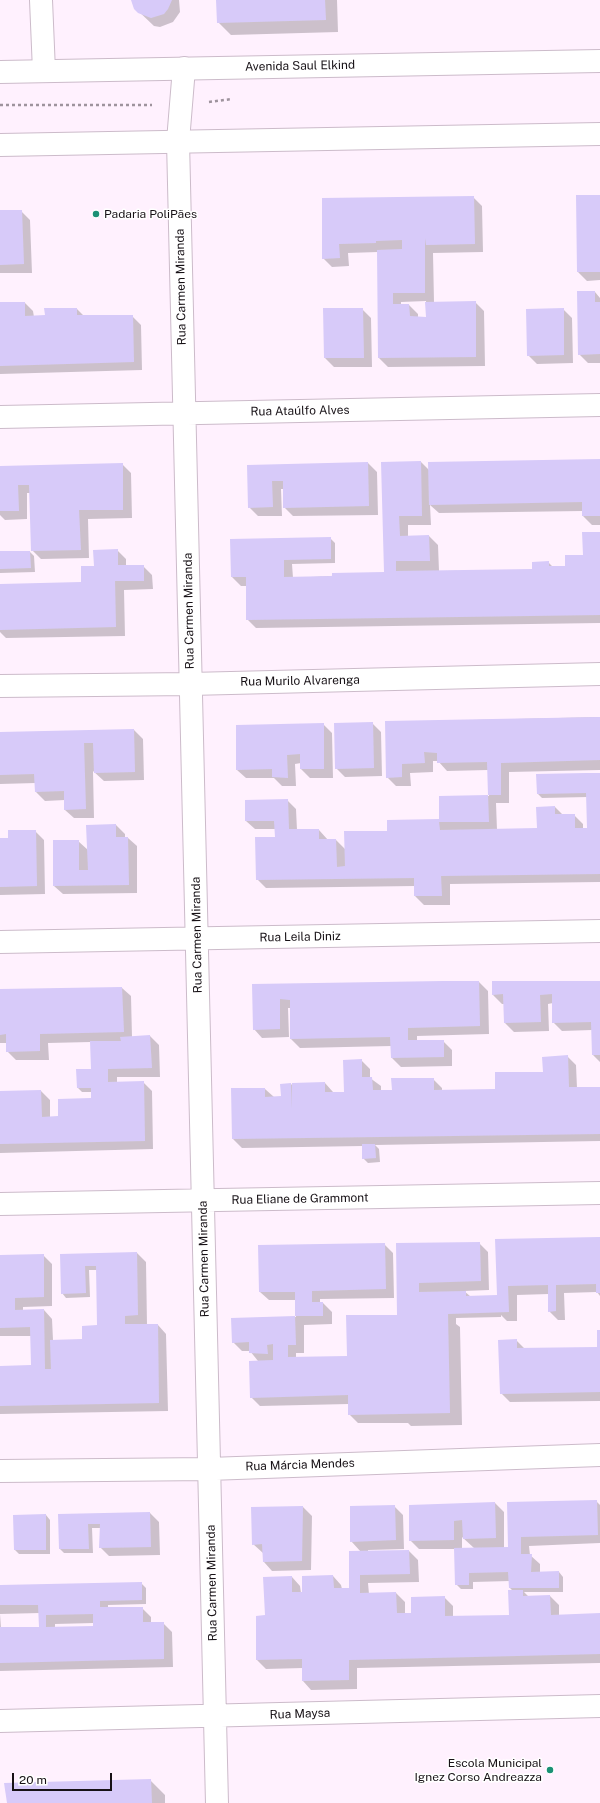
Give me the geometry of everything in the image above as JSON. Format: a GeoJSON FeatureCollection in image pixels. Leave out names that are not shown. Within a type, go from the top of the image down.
{"type":"FeatureCollection","features":[{"type":"Feature","properties":{"kind":"street"},"geometry":{"type":"LineString","coordinates":[[41,0],[44,70]]}},
{"type":"Feature","properties":{"kind":"street","name":"Avenida Saul Elkind"},"geometry":{"type":"LineString","coordinates":[[0,72],[600,61]]}},
{"type":"Feature","properties":{"kind":"street","name":"Rua Carmen Miranda"},"geometry":{"type":"LineString","coordinates":[[184,68],[178,141],[217,1803]]}},
{"type":"Feature","properties":{"kind":"street"},"geometry":{"type":"LineString","coordinates":[[0,145],[600,134]]}},
{"type":"Feature","properties":{"kind":"street","name":"Rua Ataúlfo Alves"},"geometry":{"type":"LineString","coordinates":[[0,417],[600,405]]}},
{"type":"Feature","properties":{"kind":"street","name":"Rua Murilo Alvarenga"},"geometry":{"type":"LineString","coordinates":[[0,686],[190,684],[600,674]]}},
{"type":"Feature","properties":{"kind":"street","name":"Rua Leila Diniz"},"geometry":{"type":"LineString","coordinates":[[0,942],[600,931]]}},
{"type":"Feature","properties":{"kind":"street","name":"Rua Eliane de Grammont"},"geometry":{"type":"LineString","coordinates":[[0,1204],[600,1193]]}},
{"type":"Feature","properties":{"kind":"street","name":"Rua Márcia Mendes"},"geometry":{"type":"LineString","coordinates":[[0,1471],[209,1469],[600,1455]]}},
{"type":"Feature","properties":{"kind":"street","name":"Rua Maysa"},"geometry":{"type":"LineString","coordinates":[[0,1721],[600,1706]]}},
{"type":"Feature","properties":{"kind":"building"},"geometry":{"type":"Polygon","coordinates":[[[131,0],[172,0],[164,14],[151,18],[138,13],[134,9],[131,0]]]}},
{"type":"Feature","properties":{"kind":"building"},"geometry":{"type":"Polygon","coordinates":[[[216,0],[325,0],[326,20],[217,23],[216,0]]]}},
{"type":"Feature","properties":{"kind":"building"},"geometry":{"type":"Polygon","coordinates":[[[576,195],[600,195],[600,272],[577,272],[576,195]]]}},
{"type":"Feature","properties":{"kind":"building"},"geometry":{"type":"Polygon","coordinates":[[[474,196],[475,244],[426,245],[425,238],[425,293],[393,293],[393,304],[409,304],[410,316],[426,317],[425,302],[476,301],[476,357],[378,358],[377,250],[402,249],[402,240],[376,241],[376,243],[339,244],[340,258],[322,259],[322,198],[474,196]]]}},
{"type":"Feature","properties":{"kind":"building"},"geometry":{"type":"Polygon","coordinates":[[[0,210],[22,210],[24,264],[0,265],[0,210]]]}},
{"type":"Feature","properties":{"kind":"building"},"geometry":{"type":"Polygon","coordinates":[[[577,291],[595,291],[595,302],[600,302],[600,354],[578,355],[577,291]]]}},
{"type":"Feature","properties":{"kind":"building"},"geometry":{"type":"Polygon","coordinates":[[[0,302],[25,302],[25,316],[45,315],[44,308],[77,308],[77,315],[133,315],[134,362],[0,366],[0,302]]]}},
{"type":"Feature","properties":{"kind":"building"},"geometry":{"type":"Polygon","coordinates":[[[323,308],[363,308],[364,358],[324,358],[323,308]]]}},
{"type":"Feature","properties":{"kind":"building"},"geometry":{"type":"Polygon","coordinates":[[[564,308],[564,355],[527,356],[526,309],[564,308]]]}},
{"type":"Feature","properties":{"kind":"building"},"geometry":{"type":"Polygon","coordinates":[[[600,459],[600,516],[582,516],[582,502],[429,505],[428,462],[600,459]]]}},
{"type":"Feature","properties":{"kind":"building"},"geometry":{"type":"Polygon","coordinates":[[[421,461],[422,516],[399,516],[400,536],[429,535],[430,561],[396,561],[396,571],[532,569],[532,562],[549,561],[549,566],[565,566],[565,555],[583,555],[582,532],[600,532],[600,615],[246,620],[246,577],[231,577],[230,539],[331,537],[331,559],[284,560],[284,577],[332,576],[332,573],[384,572],[381,462],[421,461]]]}},
{"type":"Feature","properties":{"kind":"building"},"geometry":{"type":"Polygon","coordinates":[[[368,462],[369,506],[283,508],[283,481],[272,481],[273,507],[248,508],[247,465],[368,462]]]}},
{"type":"Feature","properties":{"kind":"building"},"geometry":{"type":"Polygon","coordinates":[[[123,463],[123,510],[79,510],[81,550],[31,551],[29,485],[18,485],[19,511],[0,511],[0,466],[123,463]]]}},
{"type":"Feature","properties":{"kind":"building"},"geometry":{"type":"Polygon","coordinates":[[[118,549],[118,565],[144,565],[144,581],[115,581],[116,627],[0,630],[0,584],[81,582],[81,566],[94,566],[93,550],[118,549]]]}},
{"type":"Feature","properties":{"kind":"building"},"geometry":{"type":"Polygon","coordinates":[[[0,551],[30,551],[31,568],[0,569],[0,551]]]}},
{"type":"Feature","properties":{"kind":"building"},"geometry":{"type":"Polygon","coordinates":[[[600,717],[600,760],[501,763],[501,795],[488,795],[487,762],[437,763],[437,753],[424,752],[425,763],[402,764],[402,777],[386,778],[385,721],[600,717]]]}},
{"type":"Feature","properties":{"kind":"building"},"geometry":{"type":"Polygon","coordinates":[[[373,722],[374,768],[335,769],[334,723],[373,722]]]}},
{"type":"Feature","properties":{"kind":"building"},"geometry":{"type":"Polygon","coordinates":[[[324,723],[324,769],[300,769],[300,754],[287,755],[288,778],[272,777],[272,769],[236,770],[236,725],[324,723]]]}},
{"type":"Feature","properties":{"kind":"building"},"geometry":{"type":"Polygon","coordinates":[[[134,729],[135,772],[94,773],[93,743],[84,743],[86,809],[64,810],[64,791],[35,792],[34,774],[0,775],[0,732],[134,729]]]}},
{"type":"Feature","properties":{"kind":"building"},"geometry":{"type":"Polygon","coordinates":[[[600,773],[600,874],[441,876],[442,896],[414,896],[414,878],[256,880],[255,837],[275,837],[274,821],[245,821],[245,800],[288,799],[289,829],[319,829],[319,839],[336,839],[337,867],[345,866],[344,831],[387,831],[387,820],[439,819],[439,796],[488,795],[489,822],[439,822],[440,830],[537,828],[536,807],[555,806],[555,814],[575,814],[575,828],[587,828],[586,793],[537,794],[536,774],[600,773]]]}},
{"type":"Feature","properties":{"kind":"building"},"geometry":{"type":"Polygon","coordinates":[[[116,824],[116,837],[128,837],[129,885],[53,886],[53,840],[79,840],[79,870],[88,870],[86,825],[116,824]]]}},
{"type":"Feature","properties":{"kind":"building"},"geometry":{"type":"Polygon","coordinates":[[[8,830],[36,830],[37,886],[0,887],[0,838],[8,838],[8,830]]]}},
{"type":"Feature","properties":{"kind":"building"},"geometry":{"type":"Polygon","coordinates":[[[479,981],[480,1026],[408,1028],[408,1040],[444,1040],[444,1057],[391,1058],[390,1037],[290,1039],[290,1000],[280,999],[280,1029],[253,1030],[252,984],[479,981]]]}},
{"type":"Feature","properties":{"kind":"building"},"geometry":{"type":"Polygon","coordinates":[[[492,981],[600,981],[600,1055],[592,1055],[591,1022],[552,1023],[552,994],[540,995],[541,1022],[504,1023],[503,994],[492,995],[492,981]]]}},
{"type":"Feature","properties":{"kind":"building"},"geometry":{"type":"Polygon","coordinates":[[[122,987],[124,1032],[40,1034],[40,1051],[6,1052],[6,1034],[0,1035],[0,989],[122,987]]]}},
{"type":"Feature","properties":{"kind":"building"},"geometry":{"type":"Polygon","coordinates":[[[150,1035],[152,1068],[108,1069],[108,1082],[144,1081],[145,1141],[0,1144],[0,1091],[41,1090],[42,1117],[58,1116],[58,1099],[91,1098],[91,1088],[77,1088],[76,1069],[91,1069],[90,1041],[121,1041],[120,1037],[150,1035]]]}},
{"type":"Feature","properties":{"kind":"building"},"geometry":{"type":"Polygon","coordinates":[[[568,1055],[569,1087],[600,1087],[600,1134],[232,1139],[231,1088],[265,1088],[265,1097],[281,1096],[280,1084],[291,1083],[292,1109],[292,1083],[325,1082],[325,1092],[344,1092],[343,1060],[362,1059],[362,1077],[372,1077],[373,1090],[392,1090],[391,1078],[434,1078],[434,1090],[495,1089],[495,1072],[543,1072],[542,1057],[568,1055]]]}},
{"type":"Feature","properties":{"kind":"building"},"geometry":{"type":"Polygon","coordinates":[[[362,1144],[375,1144],[376,1158],[362,1159],[362,1144]]]}},
{"type":"Feature","properties":{"kind":"building"},"geometry":{"type":"Polygon","coordinates":[[[600,1237],[600,1293],[596,1293],[596,1284],[556,1285],[556,1311],[548,1312],[548,1285],[508,1286],[509,1312],[448,1314],[450,1413],[348,1415],[348,1395],[250,1398],[249,1361],[273,1360],[273,1344],[267,1345],[268,1354],[249,1353],[249,1342],[232,1343],[231,1318],[295,1316],[296,1345],[288,1345],[288,1357],[347,1356],[346,1315],[397,1315],[396,1243],[480,1242],[481,1281],[419,1283],[419,1292],[466,1291],[466,1296],[497,1295],[495,1239],[600,1237]]]}},
{"type":"Feature","properties":{"kind":"building"},"geometry":{"type":"Polygon","coordinates":[[[385,1243],[386,1289],[312,1291],[312,1302],[323,1302],[323,1316],[295,1316],[295,1292],[259,1292],[258,1245],[385,1243]]]}},
{"type":"Feature","properties":{"kind":"building"},"geometry":{"type":"Polygon","coordinates":[[[137,1252],[138,1315],[125,1316],[125,1324],[158,1324],[159,1403],[0,1406],[0,1366],[31,1365],[30,1327],[0,1328],[0,1255],[44,1254],[44,1297],[15,1298],[15,1310],[44,1309],[45,1369],[51,1369],[50,1340],[82,1339],[82,1326],[97,1325],[96,1266],[85,1266],[86,1293],[61,1294],[60,1254],[137,1252]]]}},
{"type":"Feature","properties":{"kind":"building"},"geometry":{"type":"Polygon","coordinates":[[[597,1330],[600,1330],[600,1392],[500,1394],[498,1340],[517,1339],[517,1348],[597,1347],[597,1330]]]}},
{"type":"Feature","properties":{"kind":"building"},"geometry":{"type":"Polygon","coordinates":[[[597,1500],[598,1535],[521,1537],[521,1554],[532,1554],[531,1572],[559,1571],[559,1588],[509,1588],[508,1572],[469,1573],[469,1585],[455,1585],[454,1548],[508,1547],[507,1502],[597,1500]]]}},
{"type":"Feature","properties":{"kind":"building"},"geometry":{"type":"Polygon","coordinates":[[[495,1502],[496,1538],[463,1539],[462,1520],[454,1521],[454,1540],[409,1541],[409,1505],[495,1502]]]}},
{"type":"Feature","properties":{"kind":"building"},"geometry":{"type":"Polygon","coordinates":[[[395,1505],[396,1540],[350,1542],[350,1506],[395,1505]]]}},
{"type":"Feature","properties":{"kind":"building"},"geometry":{"type":"Polygon","coordinates":[[[303,1506],[302,1561],[263,1562],[262,1544],[252,1545],[251,1507],[303,1506]]]}},
{"type":"Feature","properties":{"kind":"building"},"geometry":{"type":"Polygon","coordinates":[[[150,1512],[151,1547],[99,1548],[100,1524],[88,1524],[89,1549],[59,1549],[58,1514],[150,1512]]]}},
{"type":"Feature","properties":{"kind":"building"},"geometry":{"type":"Polygon","coordinates":[[[46,1514],[46,1550],[14,1550],[13,1515],[46,1514]]]}},
{"type":"Feature","properties":{"kind":"building"},"geometry":{"type":"Polygon","coordinates":[[[409,1550],[410,1574],[360,1575],[360,1593],[396,1592],[397,1613],[411,1613],[411,1597],[445,1596],[445,1616],[509,1615],[508,1590],[523,1590],[523,1596],[550,1595],[551,1615],[600,1613],[600,1654],[349,1660],[349,1680],[302,1681],[302,1659],[256,1660],[256,1616],[265,1615],[263,1577],[292,1576],[292,1592],[302,1592],[302,1576],[333,1575],[334,1588],[349,1588],[349,1551],[409,1550]]]}},
{"type":"Feature","properties":{"kind":"building"},"geometry":{"type":"Polygon","coordinates":[[[142,1582],[142,1600],[100,1601],[100,1607],[143,1607],[143,1622],[164,1622],[164,1659],[0,1663],[0,1627],[39,1627],[38,1605],[0,1605],[0,1585],[142,1582]],[[93,1614],[46,1615],[46,1627],[93,1626],[93,1614]]]}},
{"type":"Feature","properties":{"kind":"building"},"geometry":{"type":"Polygon","coordinates":[[[151,1779],[152,1803],[7,1803],[4,1783],[151,1779]]]}},
{"type":"Feature","properties":{"kind":"place","name":"Padaria PoliPães"},"geometry":{"type":"Point","coordinates":[96,214]}},
{"type":"Feature","properties":{"kind":"place","name":"Escola Municipal Ignez Corso Andreazza"},"geometry":{"type":"Point","coordinates":[550,1770]}}]}
